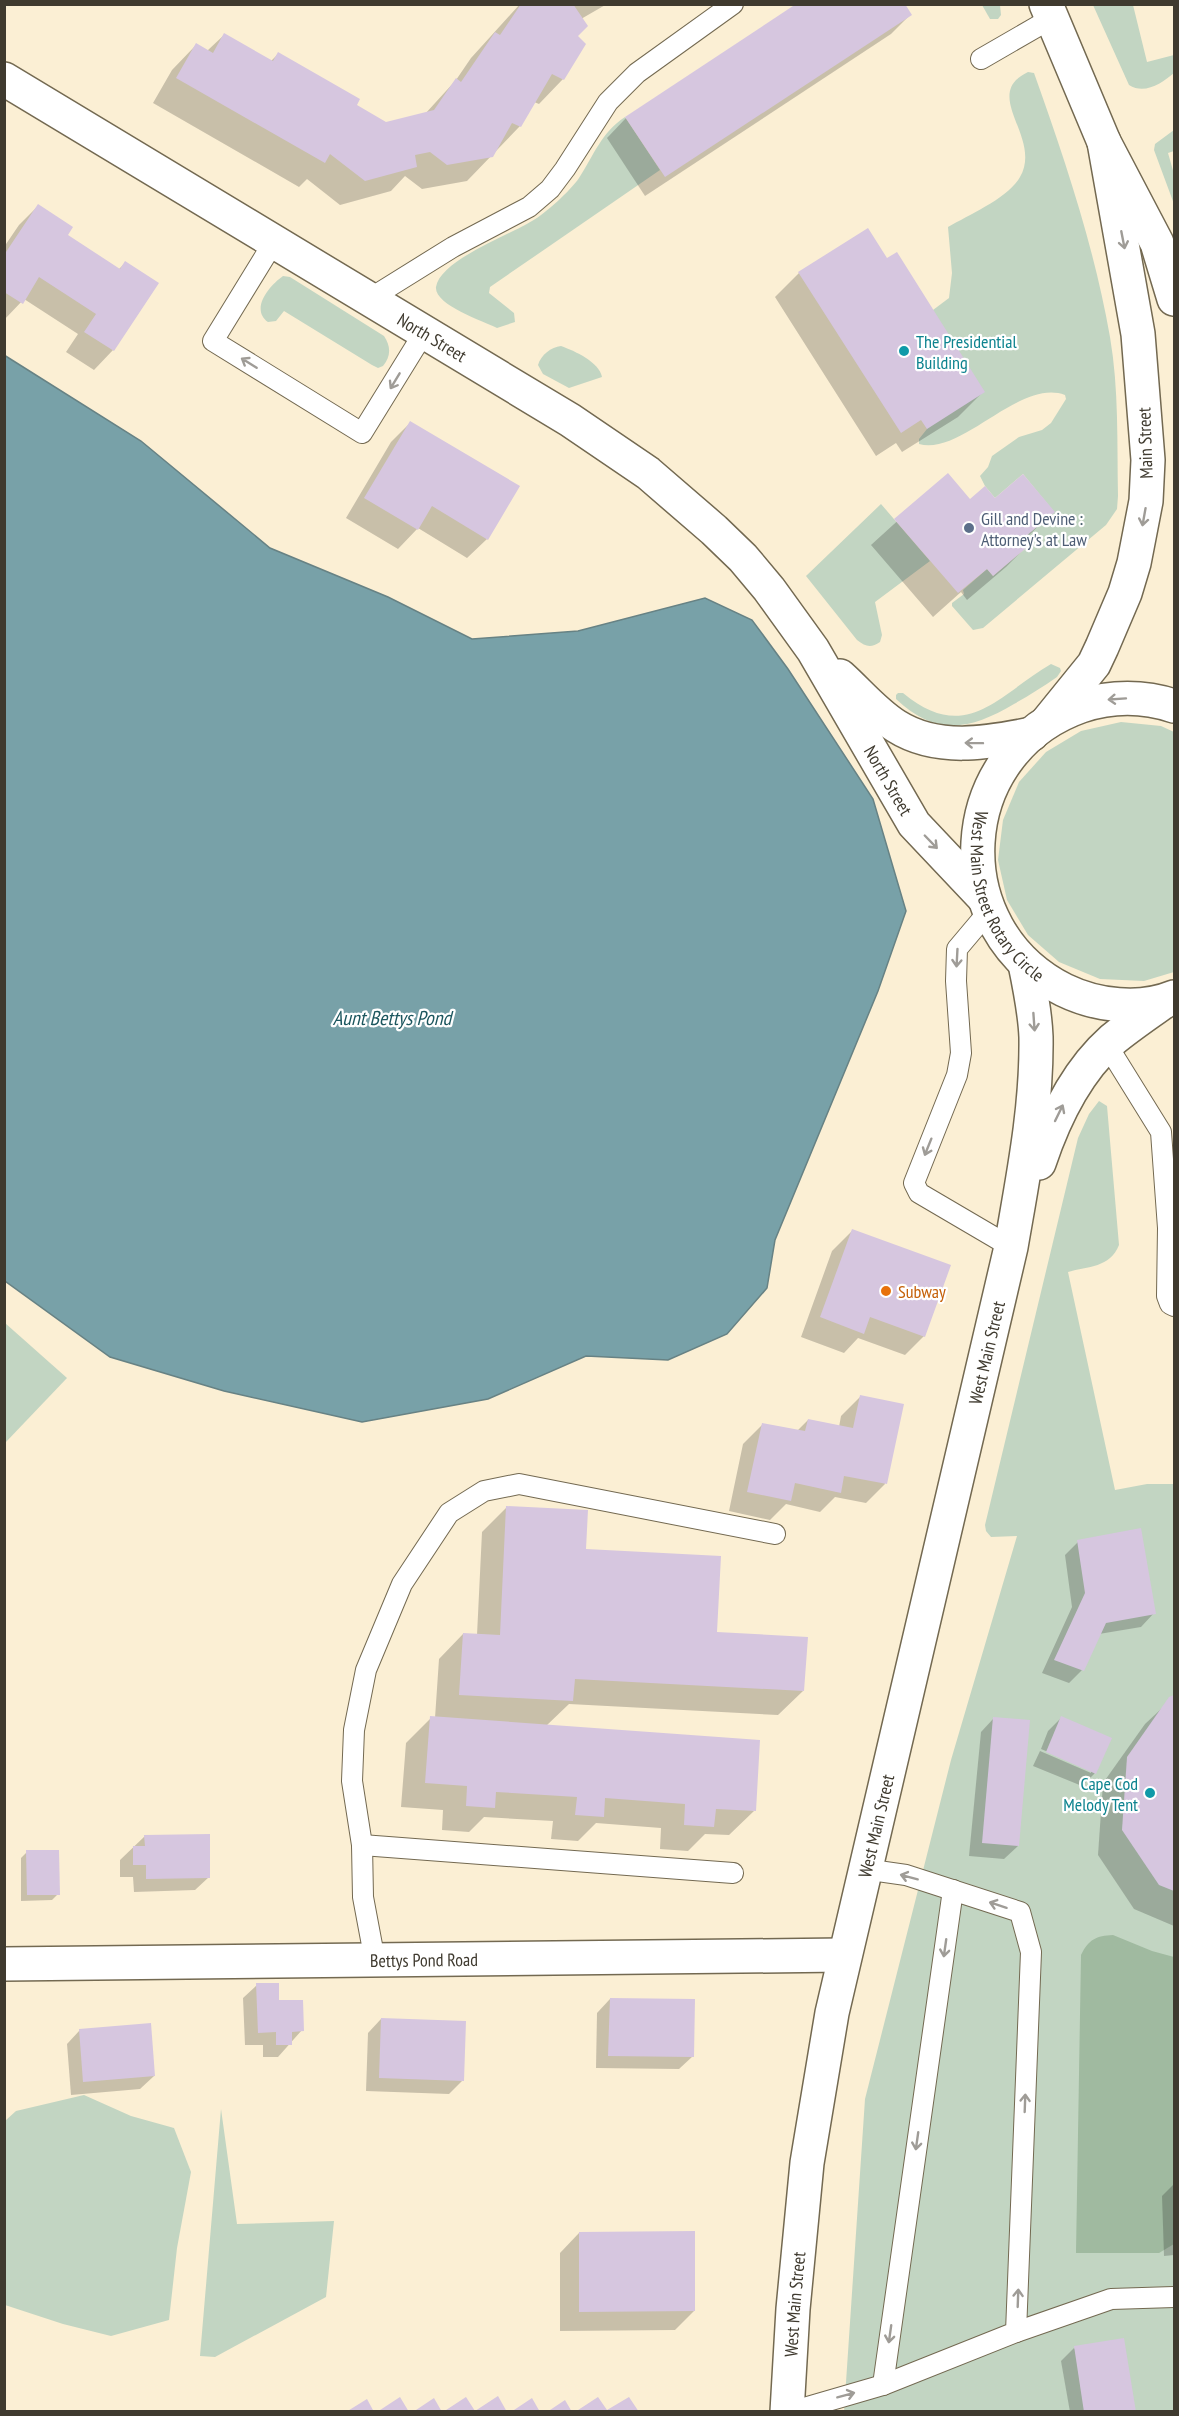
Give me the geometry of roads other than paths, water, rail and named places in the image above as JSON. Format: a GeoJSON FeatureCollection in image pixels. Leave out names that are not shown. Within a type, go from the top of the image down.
{"type":"FeatureCollection","features":[{"type":"Feature","properties":{"kind":"main road","name":"Main Street"},"geometry":{"type":"LineString","coordinates":[[1049,11],[1104,142],[1157,243],[1174,299]]}},
{"type":"Feature","properties":{"kind":"main road","name":"North Street"},"geometry":{"type":"LineString","coordinates":[[4,79],[425,331],[570,420],[648,473],[714,530],[743,558],[769,589],[813,650],[914,824],[986,904]]}},
{"type":"Feature","properties":{"kind":"main road","name":"Main Street"},"geometry":{"type":"LineString","coordinates":[[1040,728],[1094,664],[1102,647],[1125,593],[1134,563],[1146,501],[1148,460],[1138,334],[1104,142]]}},
{"type":"Feature","properties":{"kind":"main road","name":"North Street"},"geometry":{"type":"LineString","coordinates":[[813,650],[895,726],[918,737],[938,742],[985,743],[1040,728]]}},
{"type":"Feature","properties":{"kind":"main road","name":"West Main Street Rotary Circle"},"geometry":{"type":"LineString","coordinates":[[1170,999],[1136,1005],[1106,1003],[1067,991],[1049,982],[1025,964],[1007,944],[986,904],[976,861],[978,825],[989,791],[1007,759],[1040,728],[1069,711],[1092,703],[1115,699],[1140,699],[1174,706]]}},
{"type":"Feature","properties":{"kind":"main road","name":"West Main Street"},"geometry":{"type":"LineString","coordinates":[[788,2412],[793,2308],[807,2163],[822,2063],[844,1954],[1011,1247],[1032,1121],[1036,1037],[1033,1005],[1025,964]]}},
{"type":"Feature","properties":{"kind":"main road","name":"West Main Street"},"geometry":{"type":"LineString","coordinates":[[1011,1247],[1047,1139],[1061,1108],[1080,1078],[1107,1045],[1170,999]]}},
{"type":"Feature","properties":{"kind":"main road","name":"Bettys Pond Road"},"geometry":{"type":"LineString","coordinates":[[4,1964],[844,1954]]}},
{"type":"Feature","properties":{"kind":"lane"},"geometry":{"type":"LineString","coordinates":[[370,298],[453,247],[529,207],[550,189],[566,169],[608,102],[637,73],[733,4]]}},
{"type":"Feature","properties":{"kind":"lane"},"geometry":{"type":"LineString","coordinates":[[981,59],[1049,11]]}},
{"type":"Feature","properties":{"kind":"lane"},"geometry":{"type":"LineString","coordinates":[[275,240],[213,341],[362,433],[425,331]]}},
{"type":"Feature","properties":{"kind":"lane"},"geometry":{"type":"LineString","coordinates":[[986,904],[957,949],[956,981],[962,1053],[957,1075],[914,1183],[920,1192],[1011,1247]]}},
{"type":"Feature","properties":{"kind":"lane"},"geometry":{"type":"LineString","coordinates":[[1107,1045],[1168,1134],[1167,1296],[1170,1304],[1174,1306]]}},
{"type":"Feature","properties":{"kind":"lane"},"geometry":{"type":"LineString","coordinates":[[375,1961],[363,1897],[362,1845],[352,1781],[354,1730],[366,1670],[402,1584],[449,1513],[484,1491],[519,1484],[775,1534]]}},
{"type":"Feature","properties":{"kind":"lane"},"geometry":{"type":"LineString","coordinates":[[362,1845],[734,1873]]}},
{"type":"Feature","properties":{"kind":"lane"},"geometry":{"type":"LineString","coordinates":[[864,1869],[906,1875],[1020,1912],[1031,1952],[1016,2332]]}},
{"type":"Feature","properties":{"kind":"lane"},"geometry":{"type":"LineString","coordinates":[[883,2385],[953,1890]]}},
{"type":"Feature","properties":{"kind":"lane"},"geometry":{"type":"LineString","coordinates":[[788,2412],[883,2385],[1016,2332],[1111,2299],[1174,2296]]}},
{"type":"Feature","properties":{"kind":"water","name":"Aunt Bettys Pond"},"geometry":{"type":"Polygon","coordinates":[[[4,355],[141,441],[270,548],[388,597],[472,639],[578,631],[705,598],[752,620],[788,669],[873,799],[906,911],[878,991],[775,1240],[767,1288],[727,1334],[668,1360],[586,1356],[488,1399],[362,1422],[224,1391],[110,1357],[5,1281],[4,355]]]}},
{"type":"Feature","properties":{"kind":"place","name":"The Presidential Building"},"geometry":{"type":"Point","coordinates":[904,351]}},
{"type":"Feature","properties":{"kind":"place","name":"Gill and Devine : Attorney's at Law"},"geometry":{"type":"Point","coordinates":[969,528]}},
{"type":"Feature","properties":{"kind":"place","name":"Subway"},"geometry":{"type":"Point","coordinates":[886,1291]}},
{"type":"Feature","properties":{"kind":"place","name":"Cape Cod Melody Tent"},"geometry":{"type":"Point","coordinates":[1150,1793]}}]}
